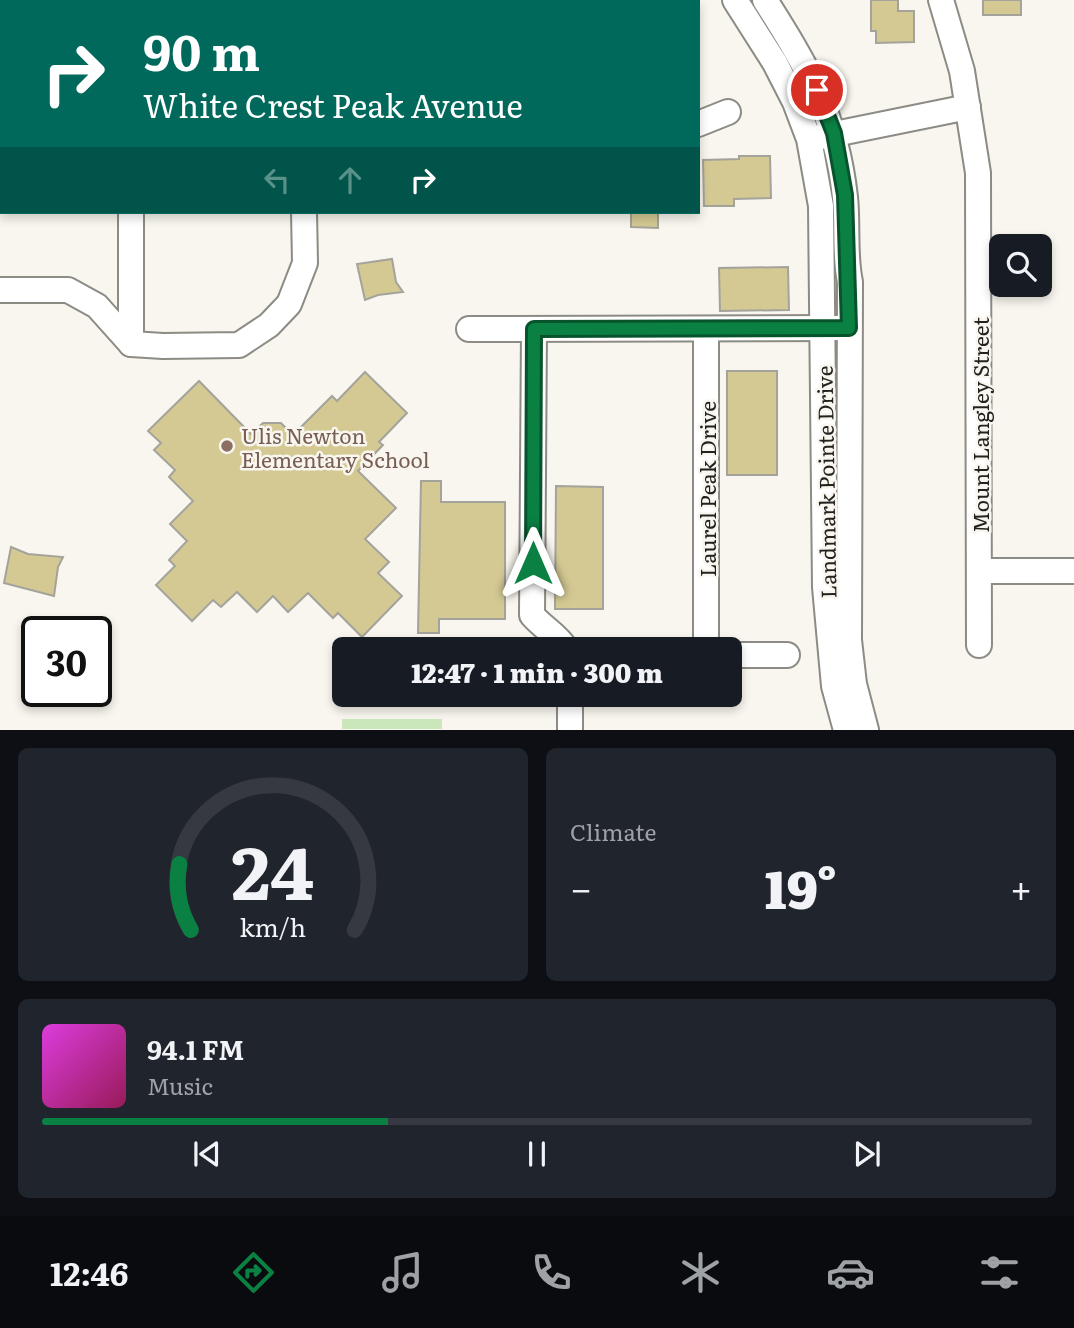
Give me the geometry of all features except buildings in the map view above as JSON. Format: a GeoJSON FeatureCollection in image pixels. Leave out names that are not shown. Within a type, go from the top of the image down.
{"type":"FeatureCollection","features":[{"type":"Feature","properties":{"kind":"street","name":"Landmark Pointe Drive"},"geometry":{"type":"LineString","coordinates":[[735,0],[795,102],[809,139],[821,206],[825,587],[834,686],[846,730]]}},
{"type":"Feature","properties":{"kind":"street","name":"Landmark Pointe Drive"},"geometry":{"type":"LineString","coordinates":[[765,0],[810,76],[834,133],[846,209],[849,328],[849,640],[854,684],[866,730]]}},
{"type":"Feature","properties":{"kind":"street","name":"Mount Langley Street"},"geometry":{"type":"LineString","coordinates":[[941,0],[962,71],[978,173],[979,645]]}},
{"type":"Feature","properties":{"kind":"street"},"geometry":{"type":"LineString","coordinates":[[809,139],[968,107]]}},
{"type":"Feature","properties":{"kind":"street"},"geometry":{"type":"LineString","coordinates":[[700,123],[728,112]]}},
{"type":"Feature","properties":{"kind":"street"},"geometry":{"type":"LineString","coordinates":[[131,214],[131,344]]}},
{"type":"Feature","properties":{"kind":"street"},"geometry":{"type":"LineString","coordinates":[[0,290],[68,290],[97,306],[131,344],[239,345],[269,325],[289,304],[305,263],[304,214]]}},
{"type":"Feature","properties":{"kind":"street"},"geometry":{"type":"LineString","coordinates":[[469,329],[849,328]]}},
{"type":"Feature","properties":{"kind":"street"},"geometry":{"type":"LineString","coordinates":[[534,329],[532,615],[544,629],[558,637]]}},
{"type":"Feature","properties":{"kind":"street","name":"Laurel Peak Drive"},"geometry":{"type":"LineString","coordinates":[[705,329],[706,637]]}},
{"type":"Feature","properties":{"kind":"street"},"geometry":{"type":"LineString","coordinates":[[980,571],[1074,571]]}},
{"type":"Feature","properties":{"kind":"street"},"geometry":{"type":"LineString","coordinates":[[742,655],[787,655]]}},
{"type":"Feature","properties":{"kind":"street"},"geometry":{"type":"LineString","coordinates":[[569,707],[570,730]]}},
{"type":"Feature","properties":{"kind":"green space"},"geometry":{"type":"Polygon","coordinates":[[[342,719],[442,719],[442,729],[342,729],[342,719]]]}},
{"type":"Feature","properties":{"kind":"place","name":"Ulis Newton Elementary School"},"geometry":{"type":"Point","coordinates":[227,446]}},
{"type":"Feature","properties":{"kind":"route"},"geometry":{"type":"LineString","coordinates":[[533,563],[534,329],[849,328],[850,282],[846,261],[845,195],[834,133],[817,90]]}}]}
